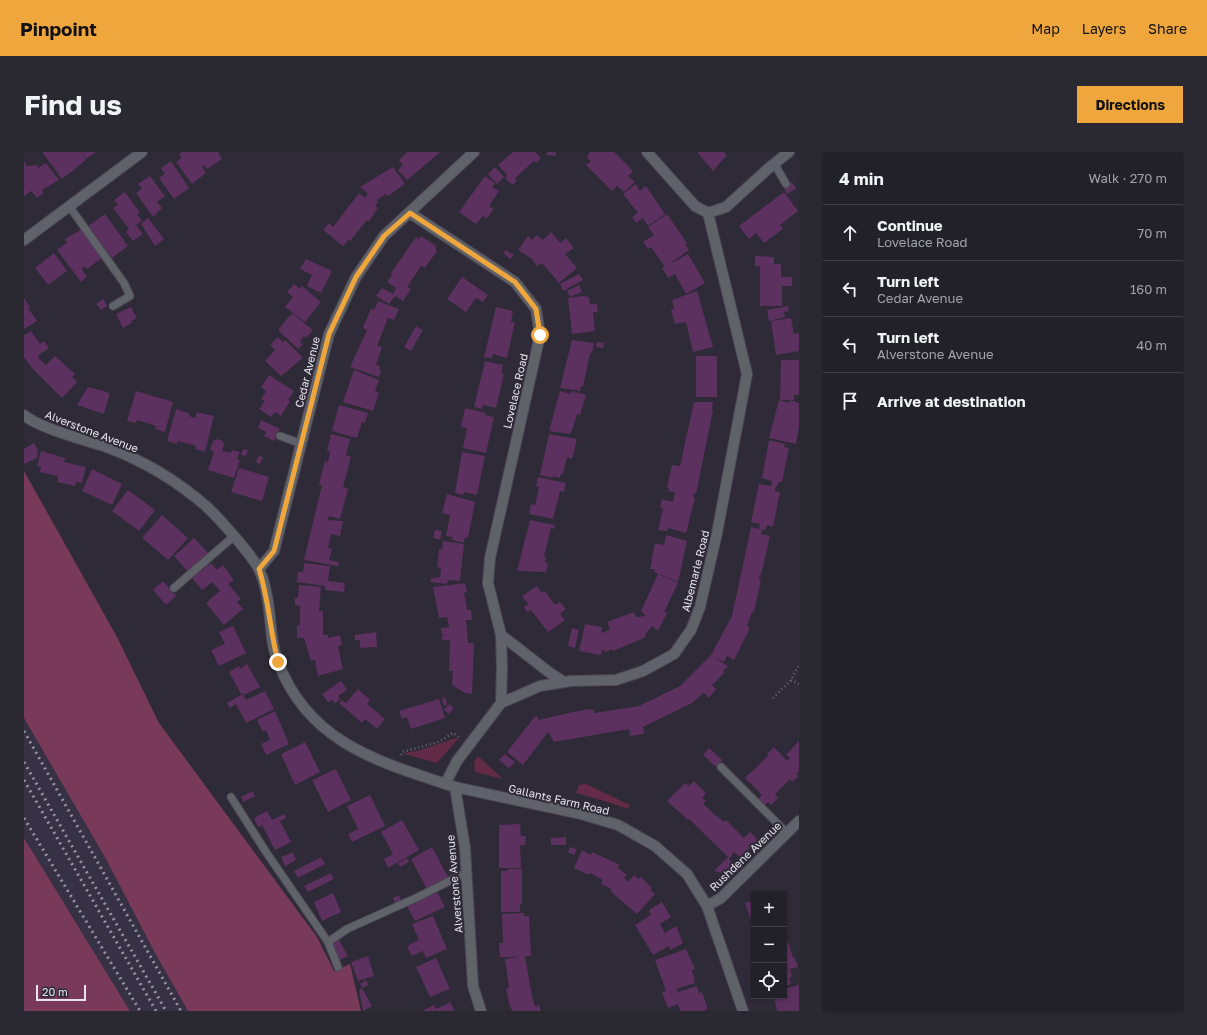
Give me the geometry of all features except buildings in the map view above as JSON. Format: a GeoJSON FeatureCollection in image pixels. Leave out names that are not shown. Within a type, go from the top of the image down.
{"type":"FeatureCollection","features":[{"type":"Feature","properties":{"kind":"street"},"geometry":{"type":"LineString","coordinates":[[24,240],[142,152]]}},
{"type":"Feature","properties":{"kind":"street"},"geometry":{"type":"LineString","coordinates":[[647,152],[695,206],[708,213],[726,207],[781,156]]}},
{"type":"Feature","properties":{"kind":"street","name":"Cedar Avenue"},"geometry":{"type":"LineString","coordinates":[[259,569],[274,551],[329,334],[356,277],[384,236],[410,213],[468,154]]}},
{"type":"Feature","properties":{"kind":"street","name":"Lovelace Road"},"geometry":{"type":"LineString","coordinates":[[410,213],[515,282],[536,309],[540,335],[490,558],[488,582],[500,635],[502,667],[501,703]]}},
{"type":"Feature","properties":{"kind":"street","name":"Albemarle Road"},"geometry":{"type":"LineString","coordinates":[[450,786],[456,761],[501,703],[540,686],[564,682],[616,680],[643,672],[674,654],[692,630],[700,607],[717,533],[747,374],[708,213]]}},
{"type":"Feature","properties":{"kind":"street","name":"Alverstone Avenue"},"geometry":{"type":"LineString","coordinates":[[24,415],[39,424],[111,449],[150,468],[192,494],[207,507],[259,569],[267,593],[272,640],[278,662],[292,690],[316,722],[334,737],[356,750],[397,768],[450,786],[465,848],[473,986],[480,1011]]}},
{"type":"Feature","properties":{"kind":"street"},"geometry":{"type":"LineString","coordinates":[[500,635],[564,682]]}},
{"type":"Feature","properties":{"kind":"street","name":"Gallants Farm Road"},"geometry":{"type":"LineString","coordinates":[[450,786],[581,814],[618,825],[655,846],[687,874],[707,906],[743,1011]]}},
{"type":"Feature","properties":{"kind":"street","name":"Rushdene Avenue"},"geometry":{"type":"LineString","coordinates":[[707,906],[721,898],[799,820]]}},
{"type":"Feature","properties":{"kind":"lane"},"geometry":{"type":"LineString","coordinates":[[781,156],[786,184]]}},
{"type":"Feature","properties":{"kind":"lane"},"geometry":{"type":"LineString","coordinates":[[69,206],[124,283],[130,296],[113,306]]}},
{"type":"Feature","properties":{"kind":"lane"},"geometry":{"type":"LineString","coordinates":[[280,436],[302,444]]}},
{"type":"Feature","properties":{"kind":"lane"},"geometry":{"type":"LineString","coordinates":[[174,588],[233,537]]}},
{"type":"Feature","properties":{"kind":"lane"},"geometry":{"type":"LineString","coordinates":[[721,767],[787,833]]}},
{"type":"Feature","properties":{"kind":"lane"},"geometry":{"type":"LineString","coordinates":[[231,797],[266,852],[328,942],[338,967]]}},
{"type":"Feature","properties":{"kind":"lane"},"geometry":{"type":"LineString","coordinates":[[328,942],[347,929],[418,897],[467,872]]}},
{"type":"Feature","properties":{"kind":"path"},"geometry":{"type":"LineString","coordinates":[[773,698],[792,680],[799,664]]}},
{"type":"Feature","properties":{"kind":"path"},"geometry":{"type":"LineString","coordinates":[[792,680],[799,684]]}},
{"type":"Feature","properties":{"kind":"path"},"geometry":{"type":"LineString","coordinates":[[397,768],[402,752],[439,742],[452,733],[470,743]]}},
{"type":"Feature","properties":{"kind":"shaded area"},"geometry":{"type":"Polygon","coordinates":[[[24,471],[117,637],[159,723],[317,937],[334,971],[350,964],[361,1011],[188,1011],[155,953],[106,859],[24,718],[24,471]]]}},
{"type":"Feature","properties":{"kind":"shaded area"},"geometry":{"type":"Polygon","coordinates":[[[24,718],[106,859],[155,953],[188,1011],[130,1011],[24,838],[24,718]]]}},
{"type":"Feature","properties":{"kind":"shaded area"},"geometry":{"type":"Polygon","coordinates":[[[456,738],[458,739],[437,763],[405,754],[421,750],[456,738]]]}},
{"type":"Feature","properties":{"kind":"shaded area"},"geometry":{"type":"Polygon","coordinates":[[[478,756],[503,779],[475,772],[474,762],[478,756]]]}},
{"type":"Feature","properties":{"kind":"shaded area"},"geometry":{"type":"Polygon","coordinates":[[[586,784],[630,805],[628,809],[576,793],[579,785],[586,784]]]}},
{"type":"Feature","properties":{"kind":"shaded area"},"geometry":{"type":"Polygon","coordinates":[[[24,838],[130,1011],[24,1011],[24,838]]]}},
{"type":"Feature","properties":{"kind":"railway"},"geometry":{"type":"LineString","coordinates":[[24,731],[181,1011]]}},
{"type":"Feature","properties":{"kind":"railway"},"geometry":{"type":"LineString","coordinates":[[24,762],[166,1011]]}},
{"type":"Feature","properties":{"kind":"railway"},"geometry":{"type":"LineString","coordinates":[[24,780],[156,1011]]}},
{"type":"Feature","properties":{"kind":"railway"},"geometry":{"type":"LineString","coordinates":[[24,818],[140,1011]]}},
{"type":"Feature","properties":{"kind":"route"},"geometry":{"type":"LineString","coordinates":[[278,662],[272,640],[267,593],[259,569],[274,551],[329,334],[356,277],[384,236],[410,213],[515,282],[536,309],[540,335]]}}]}
